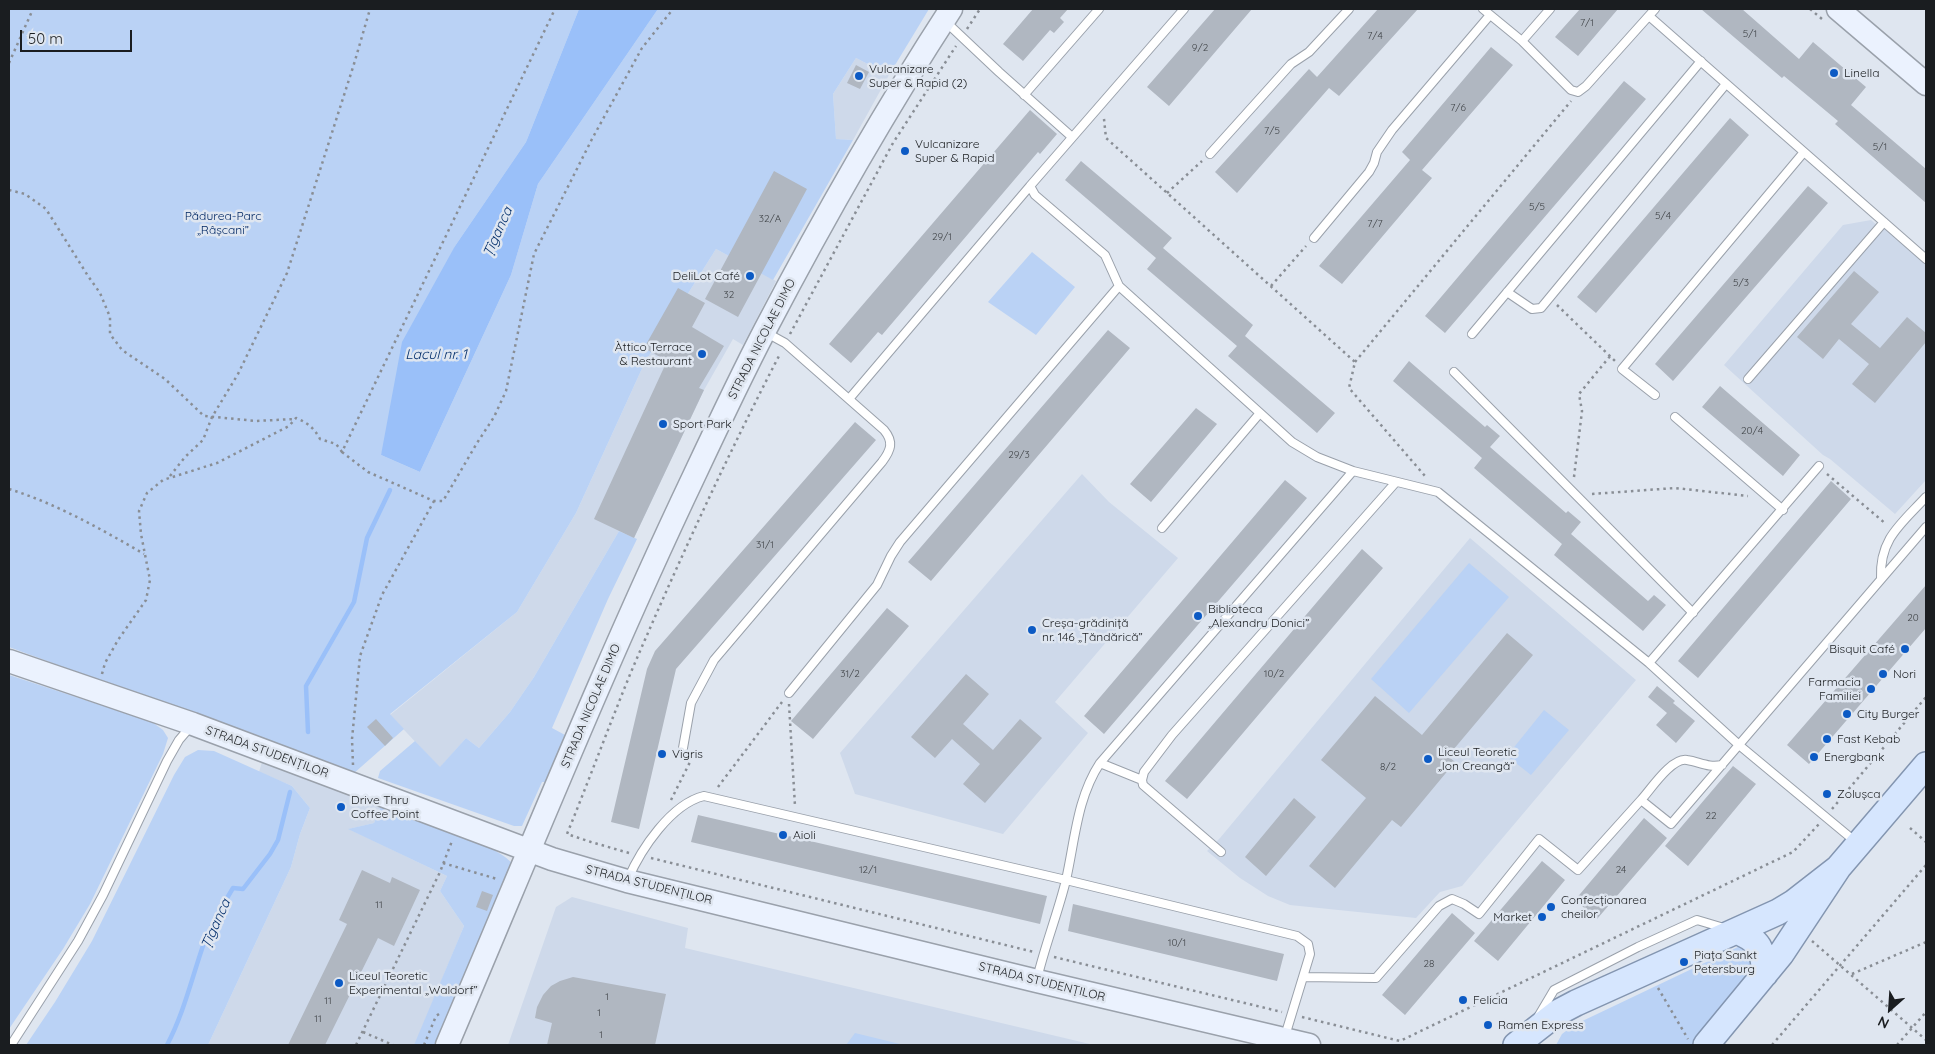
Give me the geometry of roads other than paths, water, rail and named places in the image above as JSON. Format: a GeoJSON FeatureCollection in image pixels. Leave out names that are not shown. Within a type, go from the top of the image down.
{"type":"FeatureCollection","features":[{"type":"Feature","properties":{"kind":"main road"},"geometry":{"type":"LineString","coordinates":[[1838,9],[1926,84]]}},
{"type":"Feature","properties":{"kind":"main road","name":"STRADA NICOLAE DIMO"},"geometry":{"type":"LineString","coordinates":[[447,1045],[616,648],[666,536],[764,331],[827,217],[947,14]]}},
{"type":"Feature","properties":{"kind":"main road","name":"STRADA STUDENȚILOR"},"geometry":{"type":"LineString","coordinates":[[9,661],[193,724],[530,849],[552,859],[627,881],[1036,982],[1309,1045]]}},
{"type":"Feature","properties":{"kind":"main road"},"geometry":{"type":"LineString","coordinates":[[1706,1045],[1796,934],[1838,868],[1926,765]]}},
{"type":"Feature","properties":{"kind":"main road"},"geometry":{"type":"LineString","coordinates":[[1528,1040],[1557,1013],[1793,903],[1838,868]]}},
{"type":"Feature","properties":{"kind":"main road"},"geometry":{"type":"LineString","coordinates":[[1736,931],[1746,935],[1760,947],[1764,956],[1765,974]]}},
{"type":"Feature","properties":{"kind":"lane"},"geometry":{"type":"LineString","coordinates":[[1024,95],[1099,9]]}},
{"type":"Feature","properties":{"kind":"lane"},"geometry":{"type":"LineString","coordinates":[[849,399],[1102,102],[1184,9]]}},
{"type":"Feature","properties":{"kind":"lane"},"geometry":{"type":"LineString","coordinates":[[1210,154],[1291,64],[1309,52],[1349,9]]}},
{"type":"Feature","properties":{"kind":"lane"},"geometry":{"type":"LineString","coordinates":[[1483,9],[1522,41],[1569,89],[1578,92],[1586,86],[1655,9]]}},
{"type":"Feature","properties":{"kind":"lane"},"geometry":{"type":"LineString","coordinates":[[1522,41],[1550,9]]}},
{"type":"Feature","properties":{"kind":"lane"},"geometry":{"type":"LineString","coordinates":[[947,14],[962,37],[1072,137]]}},
{"type":"Feature","properties":{"kind":"lane"},"geometry":{"type":"LineString","coordinates":[[1314,238],[1369,172],[1380,148],[1392,130],[1490,15]]}},
{"type":"Feature","properties":{"kind":"lane"},"geometry":{"type":"LineString","coordinates":[[1649,16],[1926,259]]}},
{"type":"Feature","properties":{"kind":"lane"},"geometry":{"type":"LineString","coordinates":[[1472,334],[1700,61]]}},
{"type":"Feature","properties":{"kind":"lane"},"geometry":{"type":"LineString","coordinates":[[1506,292],[1532,309],[1541,308],[1726,84]]}},
{"type":"Feature","properties":{"kind":"lane"},"geometry":{"type":"LineString","coordinates":[[1655,395],[1622,369],[1804,152]]}},
{"type":"Feature","properties":{"kind":"lane"},"geometry":{"type":"LineString","coordinates":[[1030,186],[1035,195],[1105,255],[1119,286],[1260,414],[1303,450],[1353,471],[1438,492],[1649,663],[1739,745],[1858,844]]}},
{"type":"Feature","properties":{"kind":"lane"},"geometry":{"type":"LineString","coordinates":[[1748,379],[1884,222]]}},
{"type":"Feature","properties":{"kind":"lane"},"geometry":{"type":"LineString","coordinates":[[789,693],[877,585],[900,542],[1119,286]]}},
{"type":"Feature","properties":{"kind":"lane"},"geometry":{"type":"LineString","coordinates":[[683,748],[692,703],[714,660],[889,453],[892,445],[888,434],[849,399],[786,343],[764,331]]}},
{"type":"Feature","properties":{"kind":"lane"},"geometry":{"type":"LineString","coordinates":[[1454,372],[1692,612]]}},
{"type":"Feature","properties":{"kind":"lane"},"geometry":{"type":"LineString","coordinates":[[1162,528],[1260,414]]}},
{"type":"Feature","properties":{"kind":"lane"},"geometry":{"type":"LineString","coordinates":[[1675,417],[1783,510]]}},
{"type":"Feature","properties":{"kind":"lane"},"geometry":{"type":"LineString","coordinates":[[1649,663],[1819,466]]}},
{"type":"Feature","properties":{"kind":"lane"},"geometry":{"type":"LineString","coordinates":[[1036,982],[1066,880],[1081,804],[1087,786],[1100,763],[1353,471]]}},
{"type":"Feature","properties":{"kind":"lane"},"geometry":{"type":"LineString","coordinates":[[1221,852],[1143,785],[1142,780],[1150,763],[1172,735],[1396,482]]}},
{"type":"Feature","properties":{"kind":"lane"},"geometry":{"type":"LineString","coordinates":[[1881,580],[1880,564],[1884,550],[1895,532],[1926,497]]}},
{"type":"Feature","properties":{"kind":"lane"},"geometry":{"type":"LineString","coordinates":[[1641,800],[1671,824],[1926,527]]}},
{"type":"Feature","properties":{"kind":"lane"},"geometry":{"type":"LineString","coordinates":[[11,1045],[78,940],[103,895],[167,761],[179,740],[193,724]]}},
{"type":"Feature","properties":{"kind":"lane"},"geometry":{"type":"LineString","coordinates":[[1303,977],[1376,978],[1439,906],[1452,899],[1479,914],[1539,839],[1578,870],[1671,766],[1685,759],[1704,766],[1722,765]]}},
{"type":"Feature","properties":{"kind":"lane"},"geometry":{"type":"LineString","coordinates":[[1100,763],[1142,780]]}},
{"type":"Feature","properties":{"kind":"lane"},"geometry":{"type":"LineString","coordinates":[[627,881],[639,855],[662,826],[693,799],[704,796],[1066,880],[1297,936],[1308,944],[1310,954],[1290,1014],[1284,1039]]}},
{"type":"Feature","properties":{"kind":"water","name":"Lacul nr. 1"},"geometry":{"type":"Polygon","coordinates":[[[579,9],[658,9],[538,184],[511,275],[420,472],[381,455],[402,342],[455,246],[526,142],[579,9]]]}},
{"type":"Feature","properties":{"kind":"waterway","name":"Țîganca"},"geometry":{"type":"LineString","coordinates":[[308,732],[306,686],[354,602],[367,538],[390,490]]}},
{"type":"Feature","properties":{"kind":"waterway","name":"Țîganca"},"geometry":{"type":"LineString","coordinates":[[167,1045],[178,1020],[210,929],[233,888],[243,889],[270,854],[278,840],[290,792]]}},
{"type":"Feature","properties":{"kind":"place","name":"Linella"},"geometry":{"type":"Point","coordinates":[1834,73]}},
{"type":"Feature","properties":{"kind":"place","name":"Vulcanizare Super & Rapid (2)"},"geometry":{"type":"Point","coordinates":[859,76]}},
{"type":"Feature","properties":{"kind":"place","name":"Vulcanizare Super & Rapid"},"geometry":{"type":"Point","coordinates":[905,151]}},
{"type":"Feature","properties":{"kind":"place","name":"DeliLot Café"},"geometry":{"type":"Point","coordinates":[750,276]}},
{"type":"Feature","properties":{"kind":"place","name":"Àttico Terrace & Restaurant"},"geometry":{"type":"Point","coordinates":[702,354]}},
{"type":"Feature","properties":{"kind":"place","name":"Sport Park"},"geometry":{"type":"Point","coordinates":[663,424]}},
{"type":"Feature","properties":{"kind":"place","name":"Biblioteca „Alexandru Donici”"},"geometry":{"type":"Point","coordinates":[1198,616]}},
{"type":"Feature","properties":{"kind":"place","name":"Creșa-grădiniță nr. 146 „Țăndărică”"},"geometry":{"type":"Point","coordinates":[1032,630]}},
{"type":"Feature","properties":{"kind":"place","name":"Bisquit Café"},"geometry":{"type":"Point","coordinates":[1905,649]}},
{"type":"Feature","properties":{"kind":"place","name":"Nori"},"geometry":{"type":"Point","coordinates":[1883,674]}},
{"type":"Feature","properties":{"kind":"place","name":"Farmacia Familiei"},"geometry":{"type":"Point","coordinates":[1871,689]}},
{"type":"Feature","properties":{"kind":"place","name":"City Burger"},"geometry":{"type":"Point","coordinates":[1847,714]}},
{"type":"Feature","properties":{"kind":"place","name":"Fast Kebab"},"geometry":{"type":"Point","coordinates":[1827,739]}},
{"type":"Feature","properties":{"kind":"place","name":"Vigris"},"geometry":{"type":"Point","coordinates":[662,754]}},
{"type":"Feature","properties":{"kind":"place","name":"Energbank"},"geometry":{"type":"Point","coordinates":[1814,757]}},
{"type":"Feature","properties":{"kind":"place","name":"Liceul Teoretic „Ion Creangă“"},"geometry":{"type":"Point","coordinates":[1428,759]}},
{"type":"Feature","properties":{"kind":"place","name":"Zolușca"},"geometry":{"type":"Point","coordinates":[1827,794]}},
{"type":"Feature","properties":{"kind":"place","name":"Drive Thru Coffee Point"},"geometry":{"type":"Point","coordinates":[341,807]}},
{"type":"Feature","properties":{"kind":"place","name":"Aioli"},"geometry":{"type":"Point","coordinates":[783,835]}},
{"type":"Feature","properties":{"kind":"place","name":"Confecționarea cheilor"},"geometry":{"type":"Point","coordinates":[1551,907]}},
{"type":"Feature","properties":{"kind":"place","name":"Market"},"geometry":{"type":"Point","coordinates":[1542,917]}},
{"type":"Feature","properties":{"kind":"place","name":"Piața Sankt Petersburg"},"geometry":{"type":"Point","coordinates":[1684,962]}},
{"type":"Feature","properties":{"kind":"place","name":"Liceul Teoretic Experimental „Waldorf”"},"geometry":{"type":"Point","coordinates":[339,983]}},
{"type":"Feature","properties":{"kind":"place","name":"Felicia"},"geometry":{"type":"Point","coordinates":[1463,1000]}},
{"type":"Feature","properties":{"kind":"place","name":"Ramen Express"},"geometry":{"type":"Point","coordinates":[1488,1025]}},
{"type":"Feature","properties":{"kind":"park label","name":"Pădurea-Parc „Râșcani”"},"geometry":{"type":"Point","coordinates":[223,223]}}]}
